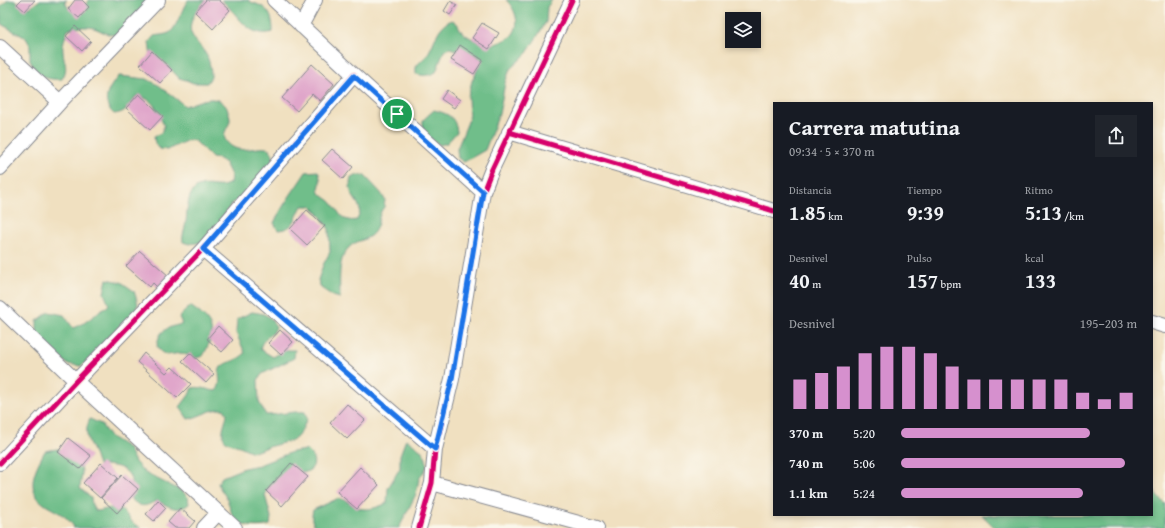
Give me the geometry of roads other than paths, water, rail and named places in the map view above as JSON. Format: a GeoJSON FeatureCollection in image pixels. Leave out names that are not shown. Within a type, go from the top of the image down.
{"type":"FeatureCollection","features":[{"type":"Feature","properties":{"kind":"street"},"geometry":{"type":"LineString","coordinates":[[0,168],[60,102],[158,0]]}},
{"type":"Feature","properties":{"kind":"street"},"geometry":{"type":"LineString","coordinates":[[274,0],[354,76],[483,192]]}},
{"type":"Feature","properties":{"kind":"street"},"geometry":{"type":"LineString","coordinates":[[302,26],[315,0]]}},
{"type":"Feature","properties":{"kind":"street"},"geometry":{"type":"LineString","coordinates":[[419,528],[432,483],[435,449],[452,379],[483,192],[509,132],[572,0]]}},
{"type":"Feature","properties":{"kind":"street"},"geometry":{"type":"LineString","coordinates":[[0,46],[60,102]]}},
{"type":"Feature","properties":{"kind":"street"},"geometry":{"type":"LineString","coordinates":[[0,463],[76,381],[203,249],[354,76]]}},
{"type":"Feature","properties":{"kind":"street"},"geometry":{"type":"LineString","coordinates":[[509,132],[773,210]]}},
{"type":"Feature","properties":{"kind":"street"},"geometry":{"type":"LineString","coordinates":[[203,249],[435,449]]}},
{"type":"Feature","properties":{"kind":"street"},"geometry":{"type":"LineString","coordinates":[[0,308],[76,381],[235,528]]}},
{"type":"Feature","properties":{"kind":"street"},"geometry":{"type":"LineString","coordinates":[[1153,322],[1165,326]]}},
{"type":"Feature","properties":{"kind":"street"},"geometry":{"type":"LineString","coordinates":[[432,483],[596,528]]}},
{"type":"Feature","properties":{"kind":"street"},"geometry":{"type":"LineString","coordinates":[[204,528],[218,513]]}}]}
